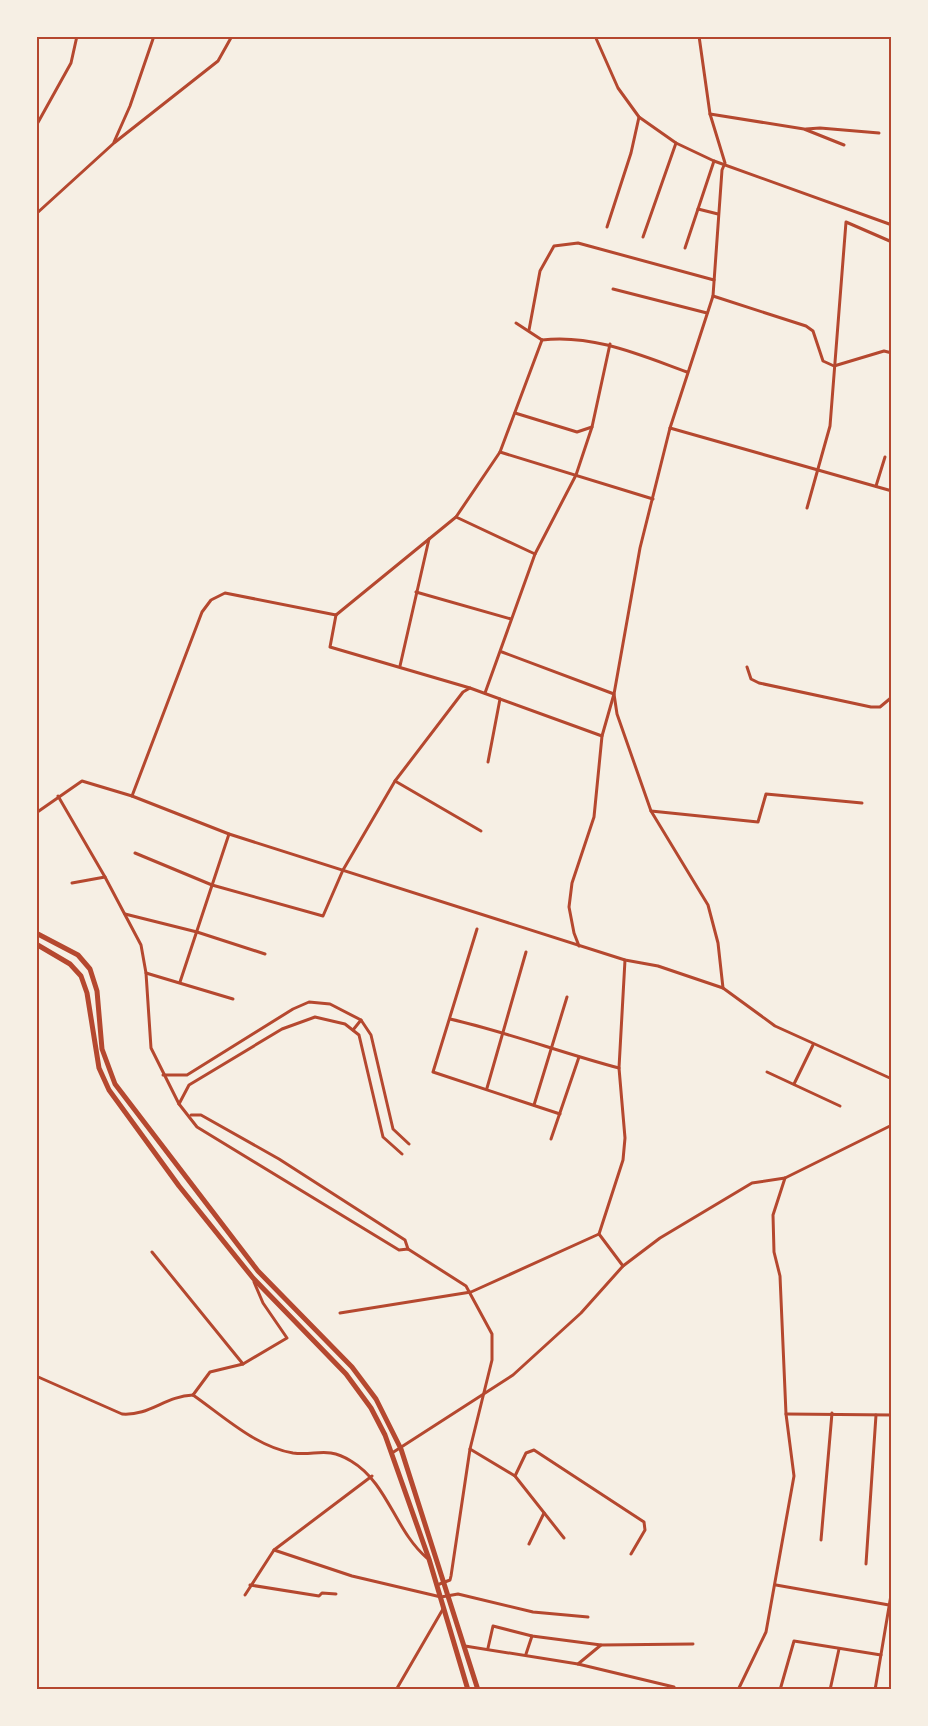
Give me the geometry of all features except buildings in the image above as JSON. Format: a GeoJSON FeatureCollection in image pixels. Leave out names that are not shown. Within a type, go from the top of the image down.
{"type":"FeatureCollection","features":[{"type":"Feature","properties":{"kind":"main road"},"geometry":{"type":"LineString","coordinates":[[36,933],[78,955],[90,969],[97,991],[102,1049],[115,1084],[258,1271],[352,1367],[376,1399],[401,1449],[478,1690]]}},
{"type":"Feature","properties":{"kind":"main road"},"geometry":{"type":"LineString","coordinates":[[36,944],[70,964],[81,976],[87,993],[99,1068],[109,1090],[179,1186],[253,1278],[346,1374],[371,1408],[392,1453],[429,1559],[468,1690]]}},
{"type":"Feature","properties":{"kind":"street"},"geometry":{"type":"LineString","coordinates":[[36,126],[71,63],[77,36]]}},
{"type":"Feature","properties":{"kind":"street"},"geometry":{"type":"LineString","coordinates":[[114,143],[130,106],[154,36]]}},
{"type":"Feature","properties":{"kind":"street"},"geometry":{"type":"LineString","coordinates":[[36,214],[114,143],[218,61],[232,36]]}},
{"type":"Feature","properties":{"kind":"street"},"geometry":{"type":"LineString","coordinates":[[595,36],[618,88],[639,117],[676,143],[714,161],[725,163],[892,225]]}},
{"type":"Feature","properties":{"kind":"street"},"geometry":{"type":"LineString","coordinates":[[579,946],[569,907],[572,883],[594,817],[602,736],[614,694],[640,548],[670,428],[712,296],[722,170],[725,163],[710,114],[699,36]]}},
{"type":"Feature","properties":{"kind":"street"},"geometry":{"type":"LineString","coordinates":[[710,114],[804,129],[820,128],[879,133]]}},
{"type":"Feature","properties":{"kind":"street"},"geometry":{"type":"LineString","coordinates":[[607,227],[631,153],[639,117]]}},
{"type":"Feature","properties":{"kind":"street"},"geometry":{"type":"LineString","coordinates":[[804,129],[844,145]]}},
{"type":"Feature","properties":{"kind":"street"},"geometry":{"type":"LineString","coordinates":[[643,237],[676,143]]}},
{"type":"Feature","properties":{"kind":"street"},"geometry":{"type":"LineString","coordinates":[[685,248],[714,161]]}},
{"type":"Feature","properties":{"kind":"street"},"geometry":{"type":"LineString","coordinates":[[698,209],[718,214]]}},
{"type":"Feature","properties":{"kind":"street"},"geometry":{"type":"LineString","coordinates":[[807,508],[830,426],[846,222],[892,242]]}},
{"type":"Feature","properties":{"kind":"street"},"geometry":{"type":"LineString","coordinates":[[529,330],[540,271],[554,246],[578,243],[714,280]]}},
{"type":"Feature","properties":{"kind":"street"},"geometry":{"type":"LineString","coordinates":[[613,289],[707,313]]}},
{"type":"Feature","properties":{"kind":"street"},"geometry":{"type":"LineString","coordinates":[[712,296],[806,326],[813,332],[823,361],[834,366],[884,351],[892,353]]}},
{"type":"Feature","properties":{"kind":"street"},"geometry":{"type":"LineString","coordinates":[[516,323],[542,340],[560,338],[610,344],[688,372]]}},
{"type":"Feature","properties":{"kind":"street"},"geometry":{"type":"LineString","coordinates":[[542,340],[500,452],[456,517],[336,615],[330,647],[470,688],[602,736]]}},
{"type":"Feature","properties":{"kind":"street"},"geometry":{"type":"LineString","coordinates":[[485,693],[502,652],[511,619],[536,554],[576,475],[592,427],[610,344]]}},
{"type":"Feature","properties":{"kind":"street"},"geometry":{"type":"LineString","coordinates":[[514,414],[578,432],[592,427]]}},
{"type":"Feature","properties":{"kind":"street"},"geometry":{"type":"LineString","coordinates":[[670,428],[892,491]]}},
{"type":"Feature","properties":{"kind":"street"},"geometry":{"type":"LineString","coordinates":[[500,452],[653,500]]}},
{"type":"Feature","properties":{"kind":"street"},"geometry":{"type":"LineString","coordinates":[[876,486],[885,458]]}},
{"type":"Feature","properties":{"kind":"street"},"geometry":{"type":"LineString","coordinates":[[456,517],[536,554]]}},
{"type":"Feature","properties":{"kind":"street"},"geometry":{"type":"LineString","coordinates":[[400,666],[429,538]]}},
{"type":"Feature","properties":{"kind":"street"},"geometry":{"type":"LineString","coordinates":[[416,592],[511,619]]}},
{"type":"Feature","properties":{"kind":"street"},"geometry":{"type":"LineString","coordinates":[[132,796],[202,612],[211,600],[225,593],[336,615]]}},
{"type":"Feature","properties":{"kind":"street"},"geometry":{"type":"LineString","coordinates":[[502,652],[614,694]]}},
{"type":"Feature","properties":{"kind":"street"},"geometry":{"type":"LineString","coordinates":[[747,667],[751,679],[759,683],[862,705],[880,707],[892,697]]}},
{"type":"Feature","properties":{"kind":"street"},"geometry":{"type":"LineString","coordinates":[[135,853],[212,885],[323,916],[343,870],[395,781],[463,692],[470,688]]}},
{"type":"Feature","properties":{"kind":"street"},"geometry":{"type":"LineString","coordinates":[[614,694],[617,714],[651,811],[708,904],[718,943],[723,988]]}},
{"type":"Feature","properties":{"kind":"street"},"geometry":{"type":"LineString","coordinates":[[488,762],[500,699]]}},
{"type":"Feature","properties":{"kind":"street"},"geometry":{"type":"LineString","coordinates":[[395,781],[481,831]]}},
{"type":"Feature","properties":{"kind":"street"},"geometry":{"type":"LineString","coordinates":[[36,813],[58,796],[82,782],[132,796],[229,834],[579,946],[625,960],[658,966],[723,988],[775,1026],[892,1079]]}},
{"type":"Feature","properties":{"kind":"street"},"geometry":{"type":"LineString","coordinates":[[651,811],[758,822],[766,794],[862,802]]}},
{"type":"Feature","properties":{"kind":"street"},"geometry":{"type":"LineString","coordinates":[[58,796],[141,945],[146,973],[151,1048],[162,1075],[179,1104],[190,1115],[197,1127],[399,1250],[408,1249]]}},
{"type":"Feature","properties":{"kind":"street"},"geometry":{"type":"LineString","coordinates":[[180,982],[229,834]]}},
{"type":"Feature","properties":{"kind":"street"},"geometry":{"type":"LineString","coordinates":[[72,883],[105,877]]}},
{"type":"Feature","properties":{"kind":"street"},"geometry":{"type":"LineString","coordinates":[[125,914],[197,932],[266,954]]}},
{"type":"Feature","properties":{"kind":"street"},"geometry":{"type":"LineString","coordinates":[[477,929],[433,1072],[560,1114]]}},
{"type":"Feature","properties":{"kind":"street"},"geometry":{"type":"LineString","coordinates":[[486,1088],[526,952]]}},
{"type":"Feature","properties":{"kind":"street"},"geometry":{"type":"LineString","coordinates":[[340,1313],[471,1292],[599,1234],[623,1160],[625,1138],[619,1068],[625,960]]}},
{"type":"Feature","properties":{"kind":"street"},"geometry":{"type":"LineString","coordinates":[[146,973],[234,999]]}},
{"type":"Feature","properties":{"kind":"street"},"geometry":{"type":"LineString","coordinates":[[534,1105],[567,997]]}},
{"type":"Feature","properties":{"kind":"street"},"geometry":{"type":"LineString","coordinates":[[162,1075],[185,1075],[292,1009],[309,1002],[330,1004],[361,1020],[371,1035],[393,1129],[409,1144]]}},
{"type":"Feature","properties":{"kind":"street"},"geometry":{"type":"LineString","coordinates":[[179,1104],[189,1085],[282,1029],[315,1017],[345,1024],[359,1035],[383,1137],[402,1154]]}},
{"type":"Feature","properties":{"kind":"street"},"geometry":{"type":"LineString","coordinates":[[450,1019],[502,1031],[619,1068]]}},
{"type":"Feature","properties":{"kind":"street"},"geometry":{"type":"LineString","coordinates":[[353,1030],[361,1020]]}},
{"type":"Feature","properties":{"kind":"street"},"geometry":{"type":"LineString","coordinates":[[794,1084],[813,1045]]}},
{"type":"Feature","properties":{"kind":"street"},"geometry":{"type":"LineString","coordinates":[[551,1139],[579,1057]]}},
{"type":"Feature","properties":{"kind":"street"},"geometry":{"type":"LineString","coordinates":[[767,1072],[840,1106]]}},
{"type":"Feature","properties":{"kind":"street"},"geometry":{"type":"LineString","coordinates":[[185,1075],[189,1085]]}},
{"type":"Feature","properties":{"kind":"street"},"geometry":{"type":"LineString","coordinates":[[190,1115],[201,1115],[279,1159],[405,1240],[408,1249],[471,1292],[492,1334],[492,1360],[470,1449],[451,1576],[445,1583],[437,1585]]}},
{"type":"Feature","properties":{"kind":"street"},"geometry":{"type":"LineString","coordinates":[[392,1453],[513,1374],[581,1313],[623,1266],[660,1238],[752,1183],[785,1178],[892,1125]]}},
{"type":"Feature","properties":{"kind":"street"},"geometry":{"type":"LineString","coordinates":[[738,1690],[766,1632],[794,1476],[786,1414],[780,1276],[774,1252],[773,1215],[785,1178]]}},
{"type":"Feature","properties":{"kind":"street"},"geometry":{"type":"LineString","coordinates":[[599,1234],[623,1266]]}},
{"type":"Feature","properties":{"kind":"street"},"geometry":{"type":"LineString","coordinates":[[152,1252],[243,1364]]}},
{"type":"Feature","properties":{"kind":"street"},"geometry":{"type":"LineString","coordinates":[[193,1395],[210,1372],[243,1364],[287,1338],[263,1303],[253,1278]]}},
{"type":"Feature","properties":{"kind":"street"},"geometry":{"type":"LineString","coordinates":[[36,1377],[122,1414],[137,1415],[175,1396],[193,1395],[259,1441],[294,1453],[324,1451],[350,1460],[372,1476],[415,1548],[429,1559]]}},
{"type":"Feature","properties":{"kind":"street"},"geometry":{"type":"LineString","coordinates":[[821,1540],[832,1413]]}},
{"type":"Feature","properties":{"kind":"street"},"geometry":{"type":"LineString","coordinates":[[786,1414],[892,1415]]}},
{"type":"Feature","properties":{"kind":"street"},"geometry":{"type":"LineString","coordinates":[[866,1564],[876,1414]]}},
{"type":"Feature","properties":{"kind":"street"},"geometry":{"type":"LineString","coordinates":[[470,1449],[514,1476],[564,1538]]}},
{"type":"Feature","properties":{"kind":"street"},"geometry":{"type":"LineString","coordinates":[[514,1476],[526,1453],[534,1450],[645,1522],[645,1530],[631,1554]]}},
{"type":"Feature","properties":{"kind":"street"},"geometry":{"type":"LineString","coordinates":[[244,1595],[274,1550],[372,1476]]}},
{"type":"Feature","properties":{"kind":"street"},"geometry":{"type":"LineString","coordinates":[[529,1544],[544,1513]]}},
{"type":"Feature","properties":{"kind":"street"},"geometry":{"type":"LineString","coordinates":[[274,1550],[352,1576],[441,1596],[458,1593],[532,1612],[588,1617]]}},
{"type":"Feature","properties":{"kind":"street"},"geometry":{"type":"LineString","coordinates":[[250,1585],[320,1595],[336,1594]]}},
{"type":"Feature","properties":{"kind":"street"},"geometry":{"type":"LineString","coordinates":[[776,1585],[890,1605]]}},
{"type":"Feature","properties":{"kind":"street"},"geometry":{"type":"LineString","coordinates":[[875,1690],[892,1589]]}},
{"type":"Feature","properties":{"kind":"street"},"geometry":{"type":"LineString","coordinates":[[396,1690],[443,1609]]}},
{"type":"Feature","properties":{"kind":"street"},"geometry":{"type":"LineString","coordinates":[[488,1648],[493,1626],[532,1636],[601,1645],[693,1644]]}},
{"type":"Feature","properties":{"kind":"street"},"geometry":{"type":"LineString","coordinates":[[525,1654],[532,1636]]}},
{"type":"Feature","properties":{"kind":"street"},"geometry":{"type":"LineString","coordinates":[[780,1690],[794,1641],[881,1655]]}},
{"type":"Feature","properties":{"kind":"street"},"geometry":{"type":"LineString","coordinates":[[578,1664],[601,1645]]}},
{"type":"Feature","properties":{"kind":"street"},"geometry":{"type":"LineString","coordinates":[[465,1646],[578,1664],[674,1688]]}},
{"type":"Feature","properties":{"kind":"street"},"geometry":{"type":"LineString","coordinates":[[830,1690],[839,1649]]}}]}
